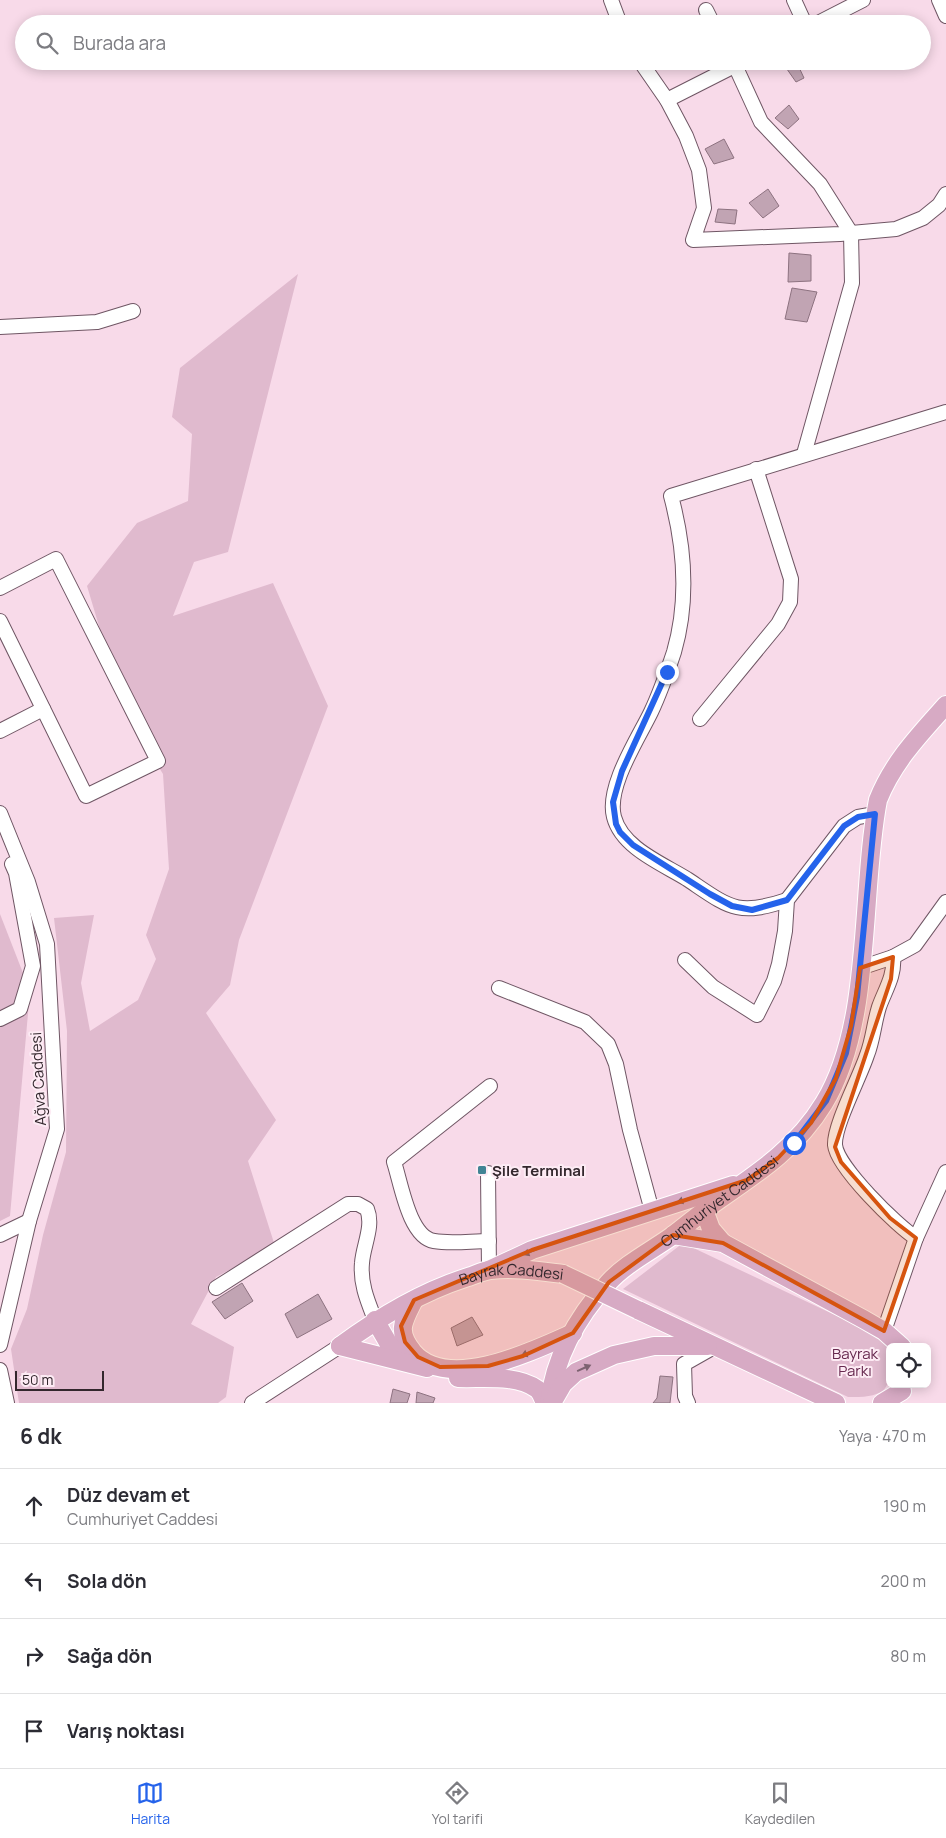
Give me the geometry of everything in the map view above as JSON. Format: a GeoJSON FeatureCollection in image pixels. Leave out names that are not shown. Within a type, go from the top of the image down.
{"type":"FeatureCollection","features":[{"type":"Feature","properties":{"kind":"main road","name":"Cumhuriyet Caddesi"},"geometry":{"type":"LineString","coordinates":[[549,1403],[552,1378],[559,1357],[572,1333],[609,1282],[704,1210],[778,1158],[794,1143],[826,1101],[846,1053],[860,968],[875,814],[887,779],[916,739],[946,705]]}},
{"type":"Feature","properties":{"kind":"main road"},"geometry":{"type":"LineString","coordinates":[[489,1270],[532,1250],[748,1180]]}},
{"type":"Feature","properties":{"kind":"main road"},"geometry":{"type":"LineString","coordinates":[[704,1210],[711,1229],[723,1243]]}},
{"type":"Feature","properties":{"kind":"main road"},"geometry":{"type":"LineString","coordinates":[[673,1234],[723,1243],[884,1330],[898,1343]]}},
{"type":"Feature","properties":{"kind":"main road","name":"Bayrak Caddesi"},"geometry":{"type":"LineString","coordinates":[[340,1346],[375,1320],[456,1281],[489,1270],[529,1270],[563,1274],[836,1403]]}},
{"type":"Feature","properties":{"kind":"main road"},"geometry":{"type":"LineString","coordinates":[[414,1300],[401,1326],[405,1342],[418,1357],[440,1367],[459,1369],[488,1366],[523,1356],[572,1333]]}},
{"type":"Feature","properties":{"kind":"main road"},"geometry":{"type":"LineString","coordinates":[[375,1320],[390,1346],[412,1363]]}},
{"type":"Feature","properties":{"kind":"main road"},"geometry":{"type":"LineString","coordinates":[[340,1346],[412,1363],[458,1378],[506,1379],[524,1383],[539,1390],[549,1403],[563,1384],[576,1372],[614,1355],[654,1346],[715,1346]]}},
{"type":"Feature","properties":{"kind":"main road"},"geometry":{"type":"LineString","coordinates":[[882,1403],[900,1395]]}},
{"type":"Feature","properties":{"kind":"street"},"geometry":{"type":"LineString","coordinates":[[611,0],[617,15]]}},
{"type":"Feature","properties":{"kind":"street"},"geometry":{"type":"LineString","coordinates":[[794,0],[801,15]]}},
{"type":"Feature","properties":{"kind":"street"},"geometry":{"type":"LineString","coordinates":[[834,15],[863,0]]}},
{"type":"Feature","properties":{"kind":"street"},"geometry":{"type":"LineString","coordinates":[[939,0],[946,16]]}},
{"type":"Feature","properties":{"kind":"street"},"geometry":{"type":"LineString","coordinates":[[706,10],[708,15]]}},
{"type":"Feature","properties":{"kind":"street"},"geometry":{"type":"LineString","coordinates":[[646,70],[667,100],[686,136],[698,170],[704,208],[693,240],[852,233],[896,229],[923,218],[939,205],[946,194]]}},
{"type":"Feature","properties":{"kind":"street"},"geometry":{"type":"LineString","coordinates":[[667,100],[724,70]]}},
{"type":"Feature","properties":{"kind":"street"},"geometry":{"type":"LineString","coordinates":[[740,70],[761,122],[820,184],[852,233],[852,284],[804,454]]}},
{"type":"Feature","properties":{"kind":"street"},"geometry":{"type":"LineString","coordinates":[[0,326],[97,322],[133,312]]}},
{"type":"Feature","properties":{"kind":"street"},"geometry":{"type":"LineString","coordinates":[[787,900],[752,910],[732,906],[633,845],[620,832],[613,810],[622,771],[667,672],[682,617],[683,563],[681,540],[671,496],[946,412]]}},
{"type":"Feature","properties":{"kind":"street"},"geometry":{"type":"LineString","coordinates":[[700,719],[778,624],[790,602],[791,579],[756,469]]}},
{"type":"Feature","properties":{"kind":"street"},"geometry":{"type":"LineString","coordinates":[[0,588],[56,560],[158,761],[86,796],[0,621]]}},
{"type":"Feature","properties":{"kind":"street"},"geometry":{"type":"LineString","coordinates":[[0,731],[44,709]]}},
{"type":"Feature","properties":{"kind":"street","name":"Ağva Caddesi"},"geometry":{"type":"LineString","coordinates":[[0,813],[28,882],[47,944],[57,1129],[29,1222],[0,1345]]}},
{"type":"Feature","properties":{"kind":"street"},"geometry":{"type":"LineString","coordinates":[[685,960],[714,987],[757,1015],[779,964],[785,931],[787,900],[844,826],[858,817],[875,814]]}},
{"type":"Feature","properties":{"kind":"street"},"geometry":{"type":"LineString","coordinates":[[0,838],[16,873],[33,966],[20,1009],[0,1019]]}},
{"type":"Feature","properties":{"kind":"street"},"geometry":{"type":"LineString","coordinates":[[860,968],[893,957],[915,945],[942,915],[946,902]]}},
{"type":"Feature","properties":{"kind":"street"},"geometry":{"type":"LineString","coordinates":[[893,957],[891,979],[879,1008],[868,1054],[837,1131],[835,1147],[841,1162],[890,1218],[916,1238]]}},
{"type":"Feature","properties":{"kind":"street"},"geometry":{"type":"LineString","coordinates":[[499,988],[585,1022],[608,1044],[616,1064],[630,1130],[652,1211]]}},
{"type":"Feature","properties":{"kind":"street"},"geometry":{"type":"LineString","coordinates":[[489,1241],[436,1242],[424,1238],[415,1227],[394,1162],[490,1086]]}},
{"type":"Feature","properties":{"kind":"street"},"geometry":{"type":"LineString","coordinates":[[884,1330],[916,1238],[946,1172]]}},
{"type":"Feature","properties":{"kind":"street"},"geometry":{"type":"LineString","coordinates":[[488,1173],[489,1270]]}},
{"type":"Feature","properties":{"kind":"street"},"geometry":{"type":"LineString","coordinates":[[216,1288],[348,1204],[358,1204],[367,1209],[370,1216],[362,1264],[363,1287],[375,1320]]}},
{"type":"Feature","properties":{"kind":"street"},"geometry":{"type":"LineString","coordinates":[[0,1235],[29,1222]]}},
{"type":"Feature","properties":{"kind":"street","name":"Bayrak Caddesi"},"geometry":{"type":"LineString","coordinates":[[252,1403],[340,1346]]}},
{"type":"Feature","properties":{"kind":"street"},"geometry":{"type":"LineString","coordinates":[[687,1403],[684,1364],[715,1346]]}},
{"type":"Feature","properties":{"kind":"street"},"geometry":{"type":"LineString","coordinates":[[0,1370],[7,1403]]}},
{"type":"Feature","properties":{"kind":"highlighted area"},"geometry":{"type":"Polygon","coordinates":[[[893,957],[891,979],[835,1147],[841,1162],[890,1218],[916,1238],[884,1331],[723,1243],[673,1235],[609,1282],[573,1333],[523,1356],[488,1366],[440,1367],[418,1357],[405,1342],[401,1326],[414,1300],[532,1250],[747,1180],[778,1158],[811,1123],[836,1078],[851,1026],[860,968],[893,957]]]}},
{"type":"Feature","properties":{"kind":"green space"},"geometry":{"type":"Polygon","coordinates":[[[298,274],[228,552],[194,562],[173,616],[273,583],[328,706],[239,940],[230,985],[206,1013],[276,1120],[248,1161],[275,1246],[216,1277],[191,1324],[234,1347],[226,1397],[218,1403],[19,1403],[11,1349],[27,1309],[43,1235],[66,1152],[67,1031],[54,918],[94,915],[81,983],[90,1031],[138,1000],[156,959],[146,935],[169,869],[163,774],[125,713],[87,586],[137,523],[188,501],[192,434],[172,417],[180,368],[298,274]]]}},
{"type":"Feature","properties":{"kind":"green space"},"geometry":{"type":"Polygon","coordinates":[[[0,914],[30,991],[10,1216],[0,1221],[0,914]]]}},
{"type":"Feature","properties":{"kind":"green space","name":"Bayrak Parkı"},"geometry":{"type":"Polygon","coordinates":[[[683,1243],[890,1341],[890,1343],[886,1343],[886,1386],[876,1394],[848,1397],[623,1289],[683,1243]]]}},
{"type":"Feature","properties":{"kind":"building"},"geometry":{"type":"Polygon","coordinates":[[[788,70],[800,70],[804,78],[796,82],[788,70]]]}},
{"type":"Feature","properties":{"kind":"building"},"geometry":{"type":"Polygon","coordinates":[[[789,105],[799,119],[788,129],[775,118],[789,105]]]}},
{"type":"Feature","properties":{"kind":"building"},"geometry":{"type":"Polygon","coordinates":[[[724,139],[734,158],[714,164],[705,149],[724,139]]]}},
{"type":"Feature","properties":{"kind":"building"},"geometry":{"type":"Polygon","coordinates":[[[768,189],[779,206],[763,218],[749,203],[768,189]]]}},
{"type":"Feature","properties":{"kind":"building"},"geometry":{"type":"Polygon","coordinates":[[[718,209],[737,210],[735,224],[715,222],[718,209]]]}},
{"type":"Feature","properties":{"kind":"building"},"geometry":{"type":"Polygon","coordinates":[[[789,253],[811,255],[811,281],[788,282],[789,253]]]}},
{"type":"Feature","properties":{"kind":"building"},"geometry":{"type":"Polygon","coordinates":[[[792,288],[817,292],[807,322],[785,319],[792,288]]]}},
{"type":"Feature","properties":{"kind":"building"},"geometry":{"type":"Polygon","coordinates":[[[242,1283],[253,1301],[225,1319],[212,1302],[242,1283]]]}},
{"type":"Feature","properties":{"kind":"building"},"geometry":{"type":"Polygon","coordinates":[[[318,1294],[332,1319],[297,1338],[285,1314],[318,1294]]]}},
{"type":"Feature","properties":{"kind":"building"},"geometry":{"type":"Polygon","coordinates":[[[472,1317],[483,1335],[457,1346],[451,1328],[472,1317]]]}},
{"type":"Feature","properties":{"kind":"building"},"geometry":{"type":"Polygon","coordinates":[[[660,1376],[673,1377],[670,1403],[653,1403],[657,1398],[660,1376]]]}},
{"type":"Feature","properties":{"kind":"building"},"geometry":{"type":"Polygon","coordinates":[[[393,1389],[410,1394],[407,1403],[390,1403],[393,1389]]]}},
{"type":"Feature","properties":{"kind":"building"},"geometry":{"type":"Polygon","coordinates":[[[417,1392],[435,1398],[433,1403],[416,1403],[417,1392]]]}},
{"type":"Feature","properties":{"kind":"place","name":"Şile Terminal"},"geometry":{"type":"Point","coordinates":[482,1170]}},
{"type":"Feature","properties":{"kind":"route"},"geometry":{"type":"LineString","coordinates":[[667,672],[651,712],[622,771],[613,802],[616,824],[620,832],[633,845],[732,906],[752,910],[760,909],[787,900],[844,826],[850,821],[858,817],[875,814],[857,997],[846,1053],[826,1101],[794,1143]]}}]}
